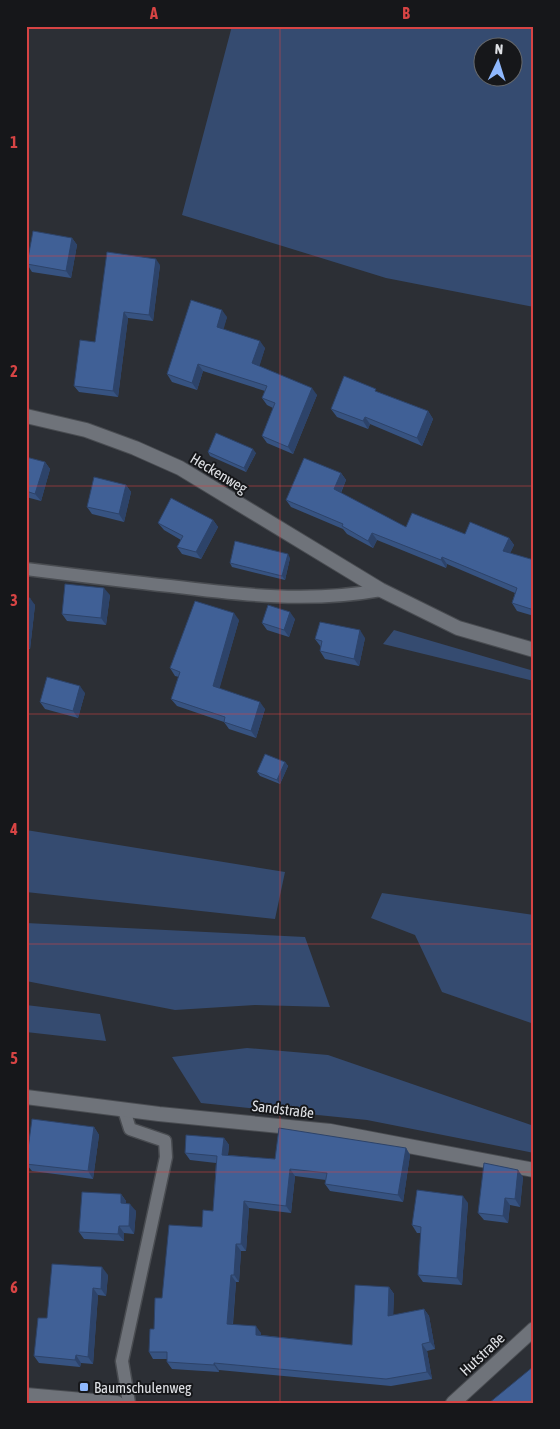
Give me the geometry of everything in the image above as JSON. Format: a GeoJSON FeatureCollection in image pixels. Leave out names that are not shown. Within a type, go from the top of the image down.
{"type":"FeatureCollection","features":[{"type":"Feature","properties":{"kind":"street","name":"Heckenweg"},"geometry":{"type":"LineString","coordinates":[[26,416],[86,430],[135,448],[180,468],[381,590],[458,628],[534,650]]}},
{"type":"Feature","properties":{"kind":"street","name":"Sandstraße"},"geometry":{"type":"LineString","coordinates":[[26,1097],[124,1110],[330,1131],[534,1170]]}},
{"type":"Feature","properties":{"kind":"street","name":"Hutstraße"},"geometry":{"type":"LineString","coordinates":[[453,1403],[534,1329]]}},
{"type":"Feature","properties":{"kind":"street"},"geometry":{"type":"LineString","coordinates":[[26,1395],[117,1403]]}},
{"type":"Feature","properties":{"kind":"lane"},"geometry":{"type":"LineString","coordinates":[[26,569],[222,593],[305,599],[348,596],[381,590]]}},
{"type":"Feature","properties":{"kind":"lane"},"geometry":{"type":"LineString","coordinates":[[124,1110],[130,1129],[164,1141],[166,1157],[122,1361],[129,1403]]}},
{"type":"Feature","properties":{"kind":"shaded area"},"geometry":{"type":"Polygon","coordinates":[[[232,26],[534,27],[534,307],[386,278],[182,215],[232,26]]]}},
{"type":"Feature","properties":{"kind":"shaded area"},"geometry":{"type":"Polygon","coordinates":[[[394,630],[534,671],[534,681],[383,644],[394,630]]]}},
{"type":"Feature","properties":{"kind":"shaded area"},"geometry":{"type":"Polygon","coordinates":[[[26,830],[285,872],[275,919],[26,892],[26,830]]]}},
{"type":"Feature","properties":{"kind":"shaded area"},"geometry":{"type":"Polygon","coordinates":[[[382,893],[534,915],[534,1024],[442,992],[415,935],[371,918],[382,893]]]}},
{"type":"Feature","properties":{"kind":"shaded area"},"geometry":{"type":"Polygon","coordinates":[[[26,923],[305,937],[330,1007],[255,1005],[175,1010],[26,981],[26,923]]]}},
{"type":"Feature","properties":{"kind":"shaded area"},"geometry":{"type":"Polygon","coordinates":[[[26,1005],[100,1014],[106,1041],[26,1032],[26,1005]]]}},
{"type":"Feature","properties":{"kind":"shaded area"},"geometry":{"type":"Polygon","coordinates":[[[247,1048],[328,1055],[534,1126],[534,1153],[367,1120],[201,1103],[172,1057],[247,1048]]]}},
{"type":"Feature","properties":{"kind":"building"},"geometry":{"type":"Polygon","coordinates":[[[33,231],[72,238],[66,271],[27,264],[33,231]]]}},
{"type":"Feature","properties":{"kind":"building"},"geometry":{"type":"Polygon","coordinates":[[[107,252],[156,259],[149,315],[124,312],[113,391],[74,386],[80,340],[95,342],[107,252]]]}},
{"type":"Feature","properties":{"kind":"building"},"geometry":{"type":"Polygon","coordinates":[[[191,300],[222,310],[217,327],[260,341],[252,363],[312,388],[288,447],[262,436],[275,403],[262,398],[267,386],[198,364],[192,383],[167,374],[191,300]]]}},
{"type":"Feature","properties":{"kind":"building"},"geometry":{"type":"Polygon","coordinates":[[[344,376],[376,389],[375,391],[428,411],[417,438],[365,417],[363,421],[331,409],[344,376]]]}},
{"type":"Feature","properties":{"kind":"building"},"geometry":{"type":"Polygon","coordinates":[[[216,433],[253,449],[244,468],[208,452],[216,433]]]}},
{"type":"Feature","properties":{"kind":"building"},"geometry":{"type":"Polygon","coordinates":[[[26,457],[45,462],[35,494],[26,491],[26,457]]]}},
{"type":"Feature","properties":{"kind":"building"},"geometry":{"type":"Polygon","coordinates":[[[304,458],[341,473],[334,489],[406,527],[412,513],[465,534],[470,522],[509,538],[503,551],[534,560],[534,610],[512,603],[517,588],[442,557],[441,560],[372,533],[368,541],[342,526],[343,524],[286,500],[304,458]]]}},
{"type":"Feature","properties":{"kind":"building"},"geometry":{"type":"Polygon","coordinates":[[[94,477],[126,485],[119,514],[87,507],[94,477]]]}},
{"type":"Feature","properties":{"kind":"building"},"geometry":{"type":"Polygon","coordinates":[[[171,498],[213,520],[196,552],[177,547],[183,536],[158,523],[171,498]]]}},
{"type":"Feature","properties":{"kind":"building"},"geometry":{"type":"Polygon","coordinates":[[[235,541],[288,554],[282,576],[230,563],[235,541]]]}},
{"type":"Feature","properties":{"kind":"building"},"geometry":{"type":"Polygon","coordinates":[[[65,584],[104,588],[101,618],[62,614],[65,584]]]}},
{"type":"Feature","properties":{"kind":"building"},"geometry":{"type":"Polygon","coordinates":[[[26,598],[30,598],[26,634],[26,598]]]}},
{"type":"Feature","properties":{"kind":"building"},"geometry":{"type":"Polygon","coordinates":[[[195,601],[234,613],[213,686],[260,702],[251,731],[224,722],[225,717],[171,699],[180,672],[170,668],[195,601]]]}},
{"type":"Feature","properties":{"kind":"building"},"geometry":{"type":"Polygon","coordinates":[[[268,605],[290,612],[284,630],[262,623],[268,605]]]}},
{"type":"Feature","properties":{"kind":"building"},"geometry":{"type":"Polygon","coordinates":[[[320,622],[360,630],[354,659],[320,651],[322,641],[315,639],[320,622]]]}},
{"type":"Feature","properties":{"kind":"building"},"geometry":{"type":"Polygon","coordinates":[[[47,677],[80,686],[73,711],[40,702],[47,677]]]}},
{"type":"Feature","properties":{"kind":"building"},"geometry":{"type":"Polygon","coordinates":[[[265,754],[285,762],[277,780],[257,772],[265,754]]]}},
{"type":"Feature","properties":{"kind":"building"},"geometry":{"type":"Polygon","coordinates":[[[32,1119],[94,1127],[88,1171],[26,1164],[32,1119]]]}},
{"type":"Feature","properties":{"kind":"building"},"geometry":{"type":"Polygon","coordinates":[[[279,1128],[406,1148],[398,1195],[325,1184],[327,1173],[290,1169],[286,1206],[244,1201],[241,1244],[236,1244],[234,1275],[231,1275],[227,1324],[256,1326],[256,1335],[352,1345],[355,1285],[389,1287],[388,1316],[424,1309],[430,1342],[422,1344],[427,1372],[386,1379],[214,1363],[214,1365],[167,1362],[167,1352],[149,1352],[150,1329],[154,1329],[155,1298],[162,1298],[169,1225],[202,1227],[203,1210],[213,1211],[217,1156],[185,1153],[186,1135],[224,1138],[222,1155],[275,1159],[279,1128]]]}},
{"type":"Feature","properties":{"kind":"building"},"geometry":{"type":"Polygon","coordinates":[[[484,1163],[518,1170],[515,1199],[505,1198],[503,1216],[478,1213],[484,1163]]]}},
{"type":"Feature","properties":{"kind":"building"},"geometry":{"type":"Polygon","coordinates":[[[417,1190],[463,1196],[457,1278],[418,1275],[421,1227],[412,1225],[417,1190]]]}},
{"type":"Feature","properties":{"kind":"building"},"geometry":{"type":"Polygon","coordinates":[[[82,1192],[121,1194],[121,1203],[130,1204],[129,1226],[119,1226],[118,1234],[79,1232],[82,1192]]]}},
{"type":"Feature","properties":{"kind":"building"},"geometry":{"type":"Polygon","coordinates":[[[52,1264],[102,1267],[101,1289],[93,1288],[88,1357],[76,1355],[75,1360],[34,1356],[38,1318],[47,1318],[52,1264]]]}},
{"type":"Feature","properties":{"kind":"building"},"geometry":{"type":"Polygon","coordinates":[[[534,1366],[534,1403],[489,1403],[534,1366]]]}},
{"type":"Feature","properties":{"kind":"place","name":"Baumschulenweg"},"geometry":{"type":"Point","coordinates":[84,1387]}}]}
